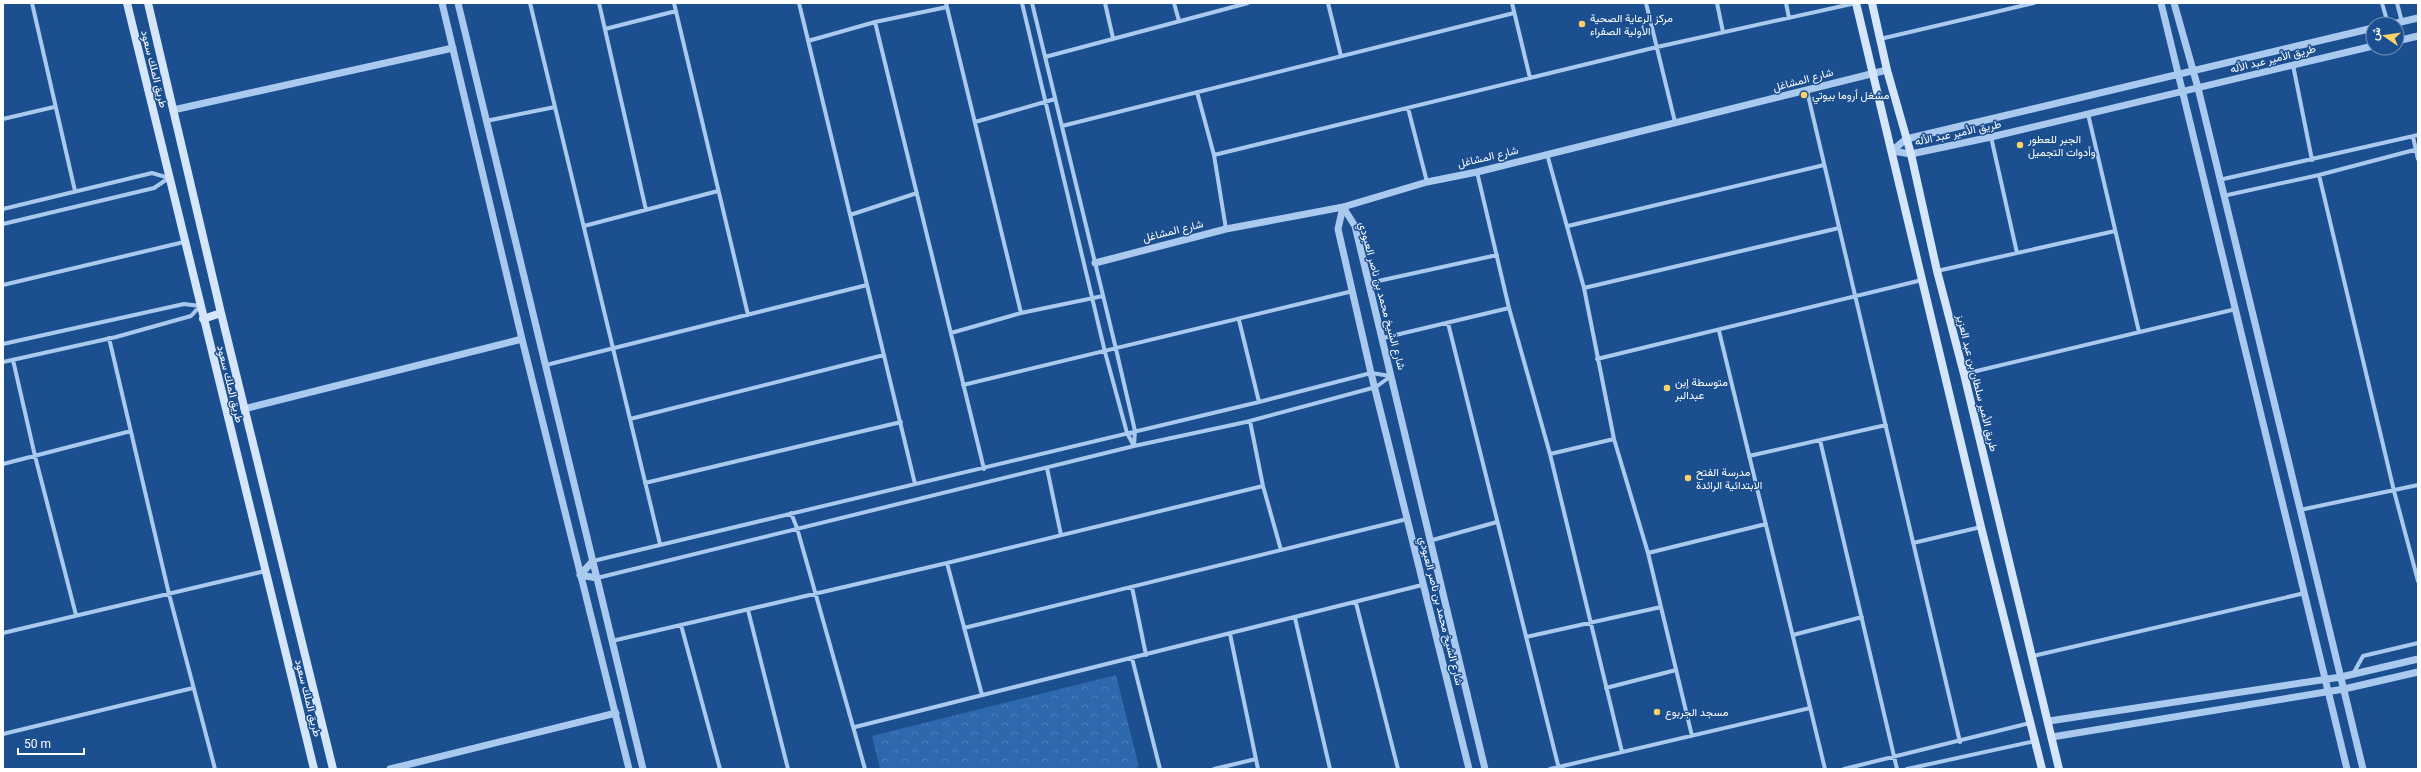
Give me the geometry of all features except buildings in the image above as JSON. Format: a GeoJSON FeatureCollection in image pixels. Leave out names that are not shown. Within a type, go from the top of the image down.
{"type":"FeatureCollection","features":[{"type":"Feature","properties":{"kind":"main road","name":"طريق الملك سعود"},"geometry":{"type":"LineString","coordinates":[[127,3],[170,178],[184,242],[314,769]]}},
{"type":"Feature","properties":{"kind":"main road","name":"طريق الملك سعود"},"geometry":{"type":"LineString","coordinates":[[148,3],[244,409],[333,769]]}},
{"type":"Feature","properties":{"kind":"main road"},"geometry":{"type":"LineString","coordinates":[[1856,3],[1981,526],[2042,769]]}},
{"type":"Feature","properties":{"kind":"main road","name":"طريق الأمير سلطان بن عبد العزيز"},"geometry":{"type":"LineString","coordinates":[[1872,3],[1886,70],[1911,154],[1937,271],[2034,656],[2059,769]]}},
{"type":"Feature","properties":{"kind":"main road"},"geometry":{"type":"LineString","coordinates":[[203,319],[221,313]]}},
{"type":"Feature","properties":{"kind":"street"},"geometry":{"type":"LineString","coordinates":[[32,3],[54,107],[75,191]]}},
{"type":"Feature","properties":{"kind":"street"},"geometry":{"type":"LineString","coordinates":[[442,3],[522,339],[629,769]]}},
{"type":"Feature","properties":{"kind":"street"},"geometry":{"type":"LineString","coordinates":[[458,3],[643,769]]}},
{"type":"Feature","properties":{"kind":"street"},"geometry":{"type":"LineString","coordinates":[[530,3],[660,544]]}},
{"type":"Feature","properties":{"kind":"street"},"geometry":{"type":"LineString","coordinates":[[599,3],[646,210]]}},
{"type":"Feature","properties":{"kind":"street"},"geometry":{"type":"LineString","coordinates":[[674,3],[748,315]]}},
{"type":"Feature","properties":{"kind":"street"},"geometry":{"type":"LineString","coordinates":[[799,3],[916,484]]}},
{"type":"Feature","properties":{"kind":"street"},"geometry":{"type":"LineString","coordinates":[[1022,3],[1105,352],[1127,433],[1134,446]]}},
{"type":"Feature","properties":{"kind":"street"},"geometry":{"type":"LineString","coordinates":[[1032,3],[1135,431],[1134,446]]}},
{"type":"Feature","properties":{"kind":"street"},"geometry":{"type":"LineString","coordinates":[[1105,3],[1113,38]]}},
{"type":"Feature","properties":{"kind":"street"},"geometry":{"type":"LineString","coordinates":[[1174,3],[1179,21]]}},
{"type":"Feature","properties":{"kind":"street"},"geometry":{"type":"LineString","coordinates":[[1045,57],[1248,3]]}},
{"type":"Feature","properties":{"kind":"street"},"geometry":{"type":"LineString","coordinates":[[1328,3],[1341,56]]}},
{"type":"Feature","properties":{"kind":"street"},"geometry":{"type":"LineString","coordinates":[[1512,3],[1530,78]]}},
{"type":"Feature","properties":{"kind":"street"},"geometry":{"type":"LineString","coordinates":[[1646,3],[1675,122]]}},
{"type":"Feature","properties":{"kind":"street"},"geometry":{"type":"LineString","coordinates":[[1717,3],[1723,32]]}},
{"type":"Feature","properties":{"kind":"street"},"geometry":{"type":"LineString","coordinates":[[1786,3],[1789,18]]}},
{"type":"Feature","properties":{"kind":"street"},"geometry":{"type":"LineString","coordinates":[[1214,156],[1657,47],[1856,3]]}},
{"type":"Feature","properties":{"kind":"street"},"geometry":{"type":"LineString","coordinates":[[1880,39],[2034,3]]}},
{"type":"Feature","properties":{"kind":"street"},"geometry":{"type":"LineString","coordinates":[[2161,3],[2178,75],[2184,91],[2347,769]]}},
{"type":"Feature","properties":{"kind":"street"},"geometry":{"type":"LineString","coordinates":[[2174,3],[2198,88],[2219,180],[2363,769]]}},
{"type":"Feature","properties":{"kind":"street"},"geometry":{"type":"LineString","coordinates":[[2382,3],[2386,16]]}},
{"type":"Feature","properties":{"kind":"street"},"geometry":{"type":"LineString","coordinates":[[2397,3],[2400,16]]}},
{"type":"Feature","properties":{"kind":"street"},"geometry":{"type":"LineString","coordinates":[[808,41],[875,22],[946,5],[1020,313]]}},
{"type":"Feature","properties":{"kind":"street"},"geometry":{"type":"LineString","coordinates":[[605,29],[676,11]]}},
{"type":"Feature","properties":{"kind":"street"},"geometry":{"type":"LineString","coordinates":[[1062,126],[1514,13]]}},
{"type":"Feature","properties":{"kind":"street"},"geometry":{"type":"LineString","coordinates":[[2405,21],[2418,18]]}},
{"type":"Feature","properties":{"kind":"street"},"geometry":{"type":"LineString","coordinates":[[875,22],[984,469]]}},
{"type":"Feature","properties":{"kind":"street","name":"طريق الأمير عبد الأله"},"geometry":{"type":"LineString","coordinates":[[1892,151],[1906,139],[2365,30]]}},
{"type":"Feature","properties":{"kind":"street"},"geometry":{"type":"LineString","coordinates":[[2405,39],[2418,36]]}},
{"type":"Feature","properties":{"kind":"street"},"geometry":{"type":"LineString","coordinates":[[173,110],[453,48]]}},
{"type":"Feature","properties":{"kind":"street","name":"طريق الأمير عبد الأله"},"geometry":{"type":"LineString","coordinates":[[1892,151],[1911,154],[1991,137],[2365,48]]}},
{"type":"Feature","properties":{"kind":"street"},"geometry":{"type":"LineString","coordinates":[[2293,65],[2312,160]]}},
{"type":"Feature","properties":{"kind":"street","name":"شارع المشاغل"},"geometry":{"type":"LineString","coordinates":[[1094,262],[1226,229],[1342,206],[1427,182],[1477,172],[1675,122],[1807,91],[1872,72],[1886,70]]}},
{"type":"Feature","properties":{"kind":"street"},"geometry":{"type":"LineString","coordinates":[[1807,91],[1960,742]]}},
{"type":"Feature","properties":{"kind":"street"},"geometry":{"type":"LineString","coordinates":[[1197,92],[1214,156],[1226,229]]}},
{"type":"Feature","properties":{"kind":"street"},"geometry":{"type":"LineString","coordinates":[[974,122],[1055,99]]}},
{"type":"Feature","properties":{"kind":"street"},"geometry":{"type":"LineString","coordinates":[[3,119],[54,107]]}},
{"type":"Feature","properties":{"kind":"street"},"geometry":{"type":"LineString","coordinates":[[486,121],[555,107]]}},
{"type":"Feature","properties":{"kind":"street"},"geometry":{"type":"LineString","coordinates":[[1408,108],[1427,182]]}},
{"type":"Feature","properties":{"kind":"street"},"geometry":{"type":"LineString","coordinates":[[2088,114],[2139,332]]}},
{"type":"Feature","properties":{"kind":"street"},"geometry":{"type":"LineString","coordinates":[[2219,180],[2418,135]]}},
{"type":"Feature","properties":{"kind":"street"},"geometry":{"type":"LineString","coordinates":[[1991,137],[2017,253]]}},
{"type":"Feature","properties":{"kind":"street"},"geometry":{"type":"LineString","coordinates":[[2413,137],[2417,149],[2418,159]]}},
{"type":"Feature","properties":{"kind":"street"},"geometry":{"type":"LineString","coordinates":[[2223,196],[2319,175],[2417,149]]}},
{"type":"Feature","properties":{"kind":"street"},"geometry":{"type":"LineString","coordinates":[[1547,154],[1584,288],[1614,439],[1648,553],[1692,736]]}},
{"type":"Feature","properties":{"kind":"street"},"geometry":{"type":"LineString","coordinates":[[1568,226],[1824,165]]}},
{"type":"Feature","properties":{"kind":"street"},"geometry":{"type":"LineString","coordinates":[[1477,172],[1510,308],[1550,454],[1622,752]]}},
{"type":"Feature","properties":{"kind":"street"},"geometry":{"type":"LineString","coordinates":[[3,209],[152,173],[170,178]]}},
{"type":"Feature","properties":{"kind":"street"},"geometry":{"type":"LineString","coordinates":[[2319,175],[2394,491],[2418,581]]}},
{"type":"Feature","properties":{"kind":"street"},"geometry":{"type":"LineString","coordinates":[[3,224],[154,188],[170,178]]}},
{"type":"Feature","properties":{"kind":"street"},"geometry":{"type":"LineString","coordinates":[[584,226],[718,191]]}},
{"type":"Feature","properties":{"kind":"street"},"geometry":{"type":"LineString","coordinates":[[850,215],[917,193]]}},
{"type":"Feature","properties":{"kind":"street","name":"شارع الشيخ محمد بن ناصر العبودي"},"geometry":{"type":"LineString","coordinates":[[1342,206],[1355,226],[1383,338],[1429,541],[1485,769]]}},
{"type":"Feature","properties":{"kind":"street","name":"شارع الشيخ محمد بن ناصر العبودي"},"geometry":{"type":"LineString","coordinates":[[1342,206],[1338,229],[1354,291],[1371,373],[1376,387],[1422,585],[1469,769]]}},
{"type":"Feature","properties":{"kind":"street"},"geometry":{"type":"LineString","coordinates":[[1584,288],[1839,228]]}},
{"type":"Feature","properties":{"kind":"street"},"geometry":{"type":"LineString","coordinates":[[1937,271],[2116,231]]}},
{"type":"Feature","properties":{"kind":"street"},"geometry":{"type":"LineString","coordinates":[[3,285],[184,242]]}},
{"type":"Feature","properties":{"kind":"street"},"geometry":{"type":"LineString","coordinates":[[1369,283],[1497,255]]}},
{"type":"Feature","properties":{"kind":"street"},"geometry":{"type":"LineString","coordinates":[[1597,359],[1719,331],[1923,280]]}},
{"type":"Feature","properties":{"kind":"street"},"geometry":{"type":"LineString","coordinates":[[546,365],[867,285]]}},
{"type":"Feature","properties":{"kind":"street"},"geometry":{"type":"LineString","coordinates":[[963,385],[1239,320],[1354,291]]}},
{"type":"Feature","properties":{"kind":"street"},"geometry":{"type":"LineString","coordinates":[[951,333],[1020,313],[1103,296]]}},
{"type":"Feature","properties":{"kind":"street"},"geometry":{"type":"LineString","coordinates":[[3,344],[184,304],[200,306]]}},
{"type":"Feature","properties":{"kind":"street"},"geometry":{"type":"LineString","coordinates":[[3,362],[109,338],[191,316],[200,306]]}},
{"type":"Feature","properties":{"kind":"street"},"geometry":{"type":"LineString","coordinates":[[1383,338],[1510,308]]}},
{"type":"Feature","properties":{"kind":"street"},"geometry":{"type":"LineString","coordinates":[[1964,374],[2236,309]]}},
{"type":"Feature","properties":{"kind":"street"},"geometry":{"type":"LineString","coordinates":[[1239,320],[1259,402]]}},
{"type":"Feature","properties":{"kind":"street"},"geometry":{"type":"LineString","coordinates":[[1448,323],[1559,768]]}},
{"type":"Feature","properties":{"kind":"street"},"geometry":{"type":"LineString","coordinates":[[1719,331],[1825,769]]}},
{"type":"Feature","properties":{"kind":"street"},"geometry":{"type":"LineString","coordinates":[[109,338],[169,594],[215,769]]}},
{"type":"Feature","properties":{"kind":"street"},"geometry":{"type":"LineString","coordinates":[[244,409],[522,339]]}},
{"type":"Feature","properties":{"kind":"street"},"geometry":{"type":"LineString","coordinates":[[630,420],[884,355]]}},
{"type":"Feature","properties":{"kind":"street"},"geometry":{"type":"LineString","coordinates":[[13,360],[35,456],[76,615]]}},
{"type":"Feature","properties":{"kind":"street"},"geometry":{"type":"LineString","coordinates":[[580,575],[593,561],[660,544],[984,469],[1371,373],[1391,376]]}},
{"type":"Feature","properties":{"kind":"street"},"geometry":{"type":"LineString","coordinates":[[580,575],[597,578],[1134,446],[1250,421],[1376,387],[1391,376]]}},
{"type":"Feature","properties":{"kind":"street"},"geometry":{"type":"LineString","coordinates":[[1250,421],[1263,486],[1281,550]]}},
{"type":"Feature","properties":{"kind":"street"},"geometry":{"type":"LineString","coordinates":[[646,483],[900,422]]}},
{"type":"Feature","properties":{"kind":"street"},"geometry":{"type":"LineString","coordinates":[[1750,456],[1886,425]]}},
{"type":"Feature","properties":{"kind":"street"},"geometry":{"type":"LineString","coordinates":[[3,464],[131,431]]}},
{"type":"Feature","properties":{"kind":"street"},"geometry":{"type":"LineString","coordinates":[[1550,454],[1614,439]]}},
{"type":"Feature","properties":{"kind":"street"},"geometry":{"type":"LineString","coordinates":[[1820,440],[1897,769]]}},
{"type":"Feature","properties":{"kind":"street"},"geometry":{"type":"LineString","coordinates":[[1048,468],[1061,535]]}},
{"type":"Feature","properties":{"kind":"street"},"geometry":{"type":"LineString","coordinates":[[2300,510],[2418,485]]}},
{"type":"Feature","properties":{"kind":"street"},"geometry":{"type":"LineString","coordinates":[[612,641],[814,595],[1263,486]]}},
{"type":"Feature","properties":{"kind":"street"},"geometry":{"type":"LineString","coordinates":[[791,513],[797,528],[814,595],[855,727],[866,769]]}},
{"type":"Feature","properties":{"kind":"street"},"geometry":{"type":"LineString","coordinates":[[964,628],[1407,519]]}},
{"type":"Feature","properties":{"kind":"street"},"geometry":{"type":"LineString","coordinates":[[1429,541],[1497,522]]}},
{"type":"Feature","properties":{"kind":"street"},"geometry":{"type":"LineString","coordinates":[[1648,553],[1766,524]]}},
{"type":"Feature","properties":{"kind":"street"},"geometry":{"type":"LineString","coordinates":[[1913,543],[1981,526]]}},
{"type":"Feature","properties":{"kind":"street"},"geometry":{"type":"LineString","coordinates":[[947,563],[982,695]]}},
{"type":"Feature","properties":{"kind":"street"},"geometry":{"type":"LineString","coordinates":[[3,632],[265,571]]}},
{"type":"Feature","properties":{"kind":"street"},"geometry":{"type":"LineString","coordinates":[[855,727],[1356,603],[1422,585]]}},
{"type":"Feature","properties":{"kind":"street"},"geometry":{"type":"LineString","coordinates":[[1132,587],[1146,655]]}},
{"type":"Feature","properties":{"kind":"street"},"geometry":{"type":"LineString","coordinates":[[2034,656],[2305,593]]}},
{"type":"Feature","properties":{"kind":"street"},"geometry":{"type":"LineString","coordinates":[[1356,603],[1398,769]]}},
{"type":"Feature","properties":{"kind":"street"},"geometry":{"type":"LineString","coordinates":[[1526,638],[1590,621],[1661,607]]}},
{"type":"Feature","properties":{"kind":"street"},"geometry":{"type":"LineString","coordinates":[[748,610],[788,769]]}},
{"type":"Feature","properties":{"kind":"street"},"geometry":{"type":"LineString","coordinates":[[1792,635],[1862,617]]}},
{"type":"Feature","properties":{"kind":"street"},"geometry":{"type":"LineString","coordinates":[[1295,618],[1330,769]]}},
{"type":"Feature","properties":{"kind":"street"},"geometry":{"type":"LineString","coordinates":[[681,625],[720,769]]}},
{"type":"Feature","properties":{"kind":"street"},"geometry":{"type":"LineString","coordinates":[[1230,634],[1258,769]]}},
{"type":"Feature","properties":{"kind":"street"},"geometry":{"type":"LineString","coordinates":[[2353,674],[2363,656],[2418,643]]}},
{"type":"Feature","properties":{"kind":"street"},"geometry":{"type":"LineString","coordinates":[[1132,658],[1160,769]]}},
{"type":"Feature","properties":{"kind":"street"},"geometry":{"type":"LineString","coordinates":[[2049,721],[2341,677],[2418,659]]}},
{"type":"Feature","properties":{"kind":"street"},"geometry":{"type":"LineString","coordinates":[[1606,688],[1676,670]]}},
{"type":"Feature","properties":{"kind":"street"},"geometry":{"type":"LineString","coordinates":[[2052,737],[2328,692],[2418,672]]}},
{"type":"Feature","properties":{"kind":"street"},"geometry":{"type":"LineString","coordinates":[[3,734],[193,688]]}},
{"type":"Feature","properties":{"kind":"street"},"geometry":{"type":"LineString","coordinates":[[1550,769],[1810,708]]}},
{"type":"Feature","properties":{"kind":"street"},"geometry":{"type":"LineString","coordinates":[[390,769],[616,714]]}},
{"type":"Feature","properties":{"kind":"street"},"geometry":{"type":"LineString","coordinates":[[1844,769],[1960,742],[2031,723]]}},
{"type":"Feature","properties":{"kind":"street"},"geometry":{"type":"LineString","coordinates":[[1907,769],[2035,741]]}},
{"type":"Feature","properties":{"kind":"street"},"geometry":{"type":"LineString","coordinates":[[1214,769],[1256,759]]}},
{"type":"Feature","properties":{"kind":"green space"},"geometry":{"type":"Polygon","coordinates":[[[1116,675],[1139,767],[1131,769],[880,769],[872,736],[1116,675]]]}},
{"type":"Feature","properties":{"kind":"place","name":"مركز الرعاية الصحية الأولية الصفراء"},"geometry":{"type":"Point","coordinates":[1582,24]}},
{"type":"Feature","properties":{"kind":"place","name":"مشغل أروما بيوتي"},"geometry":{"type":"Point","coordinates":[1804,95]}},
{"type":"Feature","properties":{"kind":"place","name":"الجبر للعطور وأدوات التجميل"},"geometry":{"type":"Point","coordinates":[2020,145]}},
{"type":"Feature","properties":{"kind":"place","name":"متوسطة إبن عبدالبر"},"geometry":{"type":"Point","coordinates":[1667,388]}},
{"type":"Feature","properties":{"kind":"place","name":"مدرسة الفتح الابتدائية الرائدة"},"geometry":{"type":"Point","coordinates":[1688,478]}},
{"type":"Feature","properties":{"kind":"place","name":"مسجد الجربوع"},"geometry":{"type":"Point","coordinates":[1657,712]}}]}
